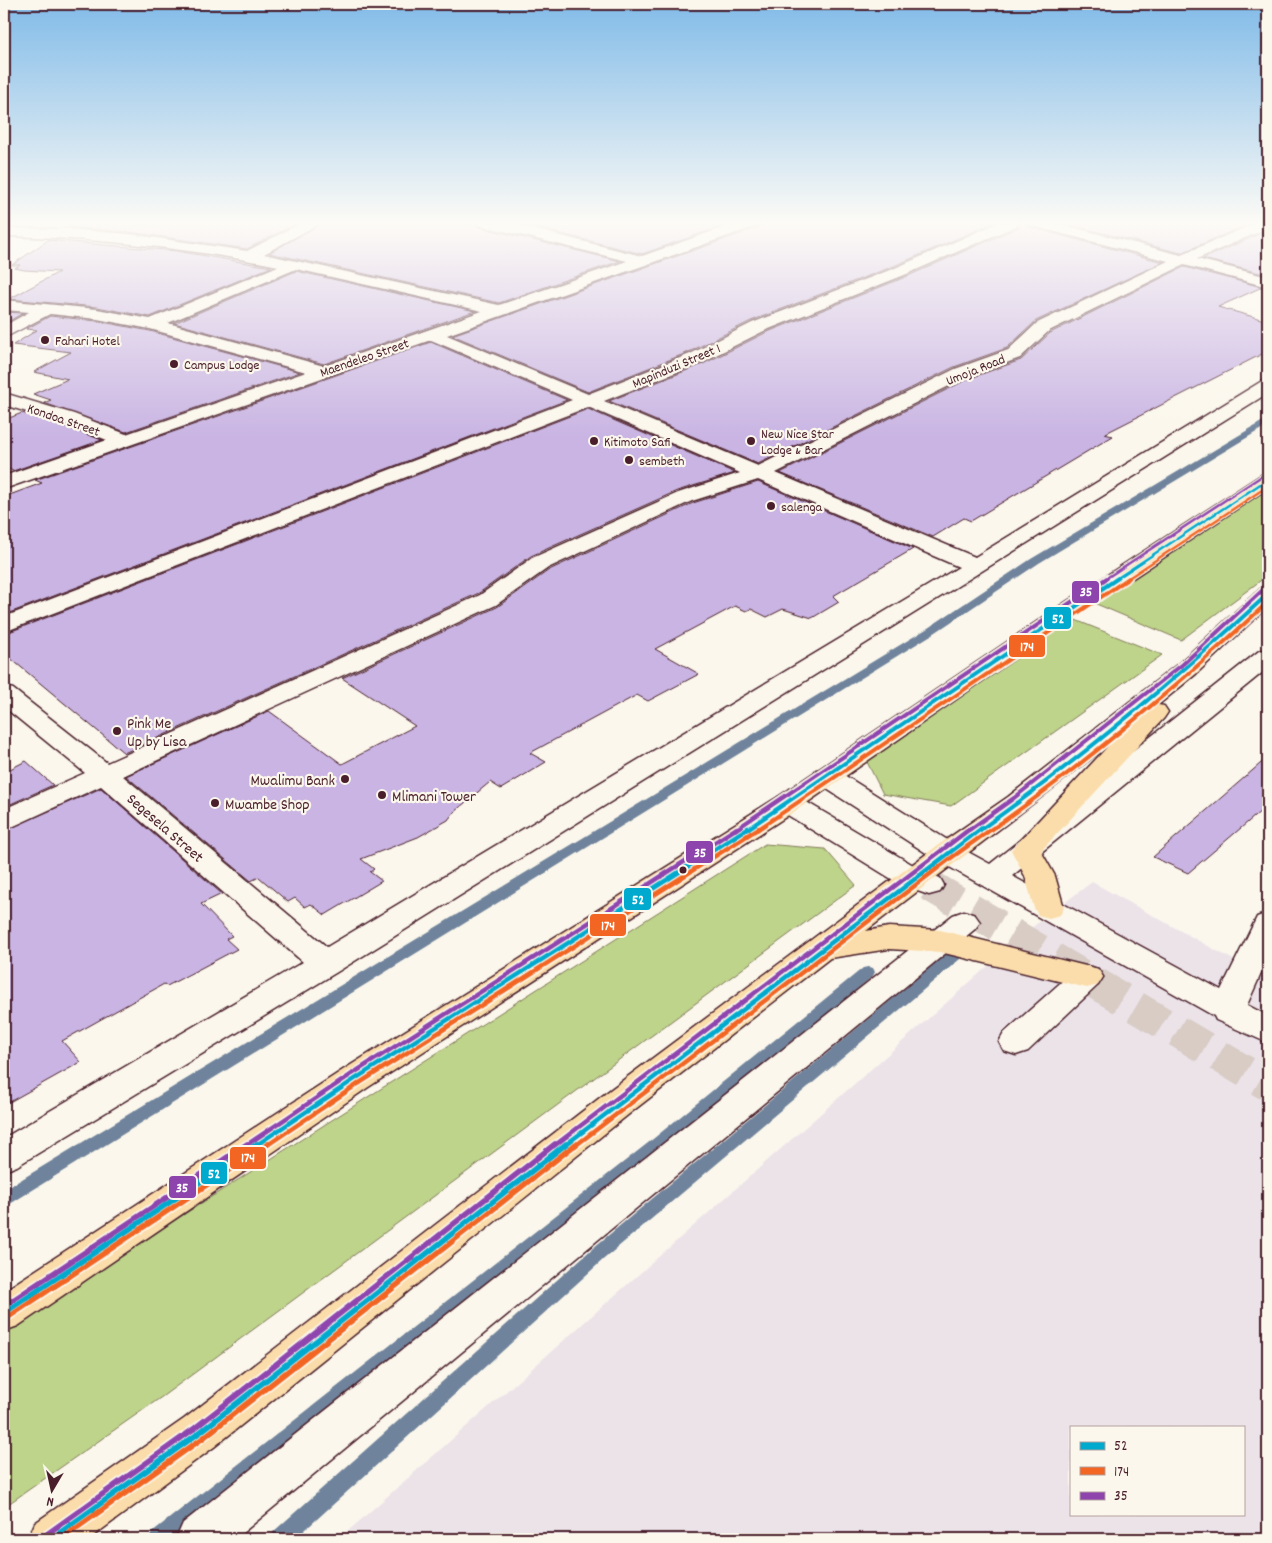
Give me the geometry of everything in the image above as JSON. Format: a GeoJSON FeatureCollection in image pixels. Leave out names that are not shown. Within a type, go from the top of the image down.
{"type":"FeatureCollection","features":[{"type":"Feature","properties":{"kind":"main road"},"geometry":{"type":"LineString","coordinates":[[4,1314],[355,1079],[788,803],[1082,601],[1268,479]]}},
{"type":"Feature","properties":{"kind":"main road"},"geometry":{"type":"LineString","coordinates":[[1049,908],[1040,876],[1026,850],[1263,598]]}},
{"type":"Feature","properties":{"kind":"main road"},"geometry":{"type":"LineString","coordinates":[[51,1539],[199,1433],[622,1100],[824,948],[921,882],[947,853],[1018,803],[1187,669],[1263,598]]}},
{"type":"Feature","properties":{"kind":"main road"},"geometry":{"type":"LineString","coordinates":[[824,948],[952,931],[1087,977]]}},
{"type":"Feature","properties":{"kind":"street"},"geometry":{"type":"LineString","coordinates":[[152,324],[224,294]]}},
{"type":"Feature","properties":{"kind":"street"},"geometry":{"type":"LineString","coordinates":[[428,294],[498,310]]}},
{"type":"Feature","properties":{"kind":"street","name":"Maendeleo Street"},"geometry":{"type":"LineString","coordinates":[[4,483],[544,294]]}},
{"type":"Feature","properties":{"kind":"street","name":"Mapinduzi Street 1"},"geometry":{"type":"LineString","coordinates":[[4,625],[663,372],[758,327],[842,294]]}},
{"type":"Feature","properties":{"kind":"street","name":"Umoja Road"},"geometry":{"type":"LineString","coordinates":[[4,820],[488,600],[540,563],[609,530],[685,496],[759,473],[961,373],[1014,354],[1043,327],[1112,294]]}},
{"type":"Feature","properties":{"kind":"street"},"geometry":{"type":"LineString","coordinates":[[4,305],[97,314],[152,324],[323,372]]}},
{"type":"Feature","properties":{"kind":"street"},"geometry":{"type":"LineString","coordinates":[[4,333],[48,309]]}},
{"type":"Feature","properties":{"kind":"street"},"geometry":{"type":"LineString","coordinates":[[431,334],[977,566]]}},
{"type":"Feature","properties":{"kind":"street"},"geometry":{"type":"LineString","coordinates":[[4,1156],[326,964],[977,566],[1268,385]]}},
{"type":"Feature","properties":{"kind":"street","name":"Kondoa Street"},"geometry":{"type":"LineString","coordinates":[[4,399],[67,418],[124,440]]}},
{"type":"Feature","properties":{"kind":"street"},"geometry":{"type":"LineString","coordinates":[[991,878],[1268,656]]}},
{"type":"Feature","properties":{"kind":"street","name":"Segesela Street"},"geometry":{"type":"LineString","coordinates":[[4,694],[105,775],[326,964]]}},
{"type":"Feature","properties":{"kind":"street"},"geometry":{"type":"LineString","coordinates":[[826,776],[947,853],[1049,908],[1268,1032]]}},
{"type":"Feature","properties":{"kind":"street"},"geometry":{"type":"LineString","coordinates":[[788,803],[921,882]]}},
{"type":"Feature","properties":{"kind":"street"},"geometry":{"type":"LineString","coordinates":[[1228,1011],[1268,924]]}},
{"type":"Feature","properties":{"kind":"street"},"geometry":{"type":"LineString","coordinates":[[199,1539],[952,931]]}},
{"type":"Feature","properties":{"kind":"street"},"geometry":{"type":"LineString","coordinates":[[1016,1042],[1087,977]]}},
{"type":"Feature","properties":{"kind":"shaded area"},"geometry":{"type":"Polygon","coordinates":[[[1092,882],[1268,979],[1268,1539],[339,1539],[1031,928],[1092,882]]]}},
{"type":"Feature","properties":{"kind":"green space"},"geometry":{"type":"Polygon","coordinates":[[[1268,488],[1268,575],[1181,640],[1094,603],[1268,488]]]}},
{"type":"Feature","properties":{"kind":"green space"},"geometry":{"type":"Polygon","coordinates":[[[1068,617],[1162,655],[951,806],[883,794],[866,760],[1068,617]]]}},
{"type":"Feature","properties":{"kind":"green space"},"geometry":{"type":"Polygon","coordinates":[[[765,844],[825,849],[856,885],[163,1396],[4,1507],[4,1329],[765,844]]]}},
{"type":"Feature","properties":{"kind":"building"},"geometry":{"type":"Polygon","coordinates":[[[18,294],[206,294],[150,317],[97,307],[9,299],[18,294]]]}},
{"type":"Feature","properties":{"kind":"building"},"geometry":{"type":"Polygon","coordinates":[[[242,294],[399,294],[475,311],[324,364],[174,323],[242,294]]]}},
{"type":"Feature","properties":{"kind":"building"},"geometry":{"type":"Polygon","coordinates":[[[458,294],[525,294],[499,303],[458,294]]]}},
{"type":"Feature","properties":{"kind":"building"},"geometry":{"type":"Polygon","coordinates":[[[569,294],[821,294],[751,321],[689,352],[588,392],[452,335],[569,294]]]}},
{"type":"Feature","properties":{"kind":"building"},"geometry":{"type":"Polygon","coordinates":[[[863,294],[1094,294],[1036,321],[1007,348],[954,367],[758,464],[609,401],[703,364],[765,333],[863,294]]]}},
{"type":"Feature","properties":{"kind":"building"},"geometry":{"type":"Polygon","coordinates":[[[1129,294],[1247,294],[1218,307],[1268,321],[1268,351],[1104,434],[1113,436],[971,521],[964,518],[933,537],[780,473],[968,379],[1021,360],[1050,333],[1129,294]]]}},
{"type":"Feature","properties":{"kind":"building"},"geometry":{"type":"Polygon","coordinates":[[[4,312],[23,313],[4,324],[4,312]]]}},
{"type":"Feature","properties":{"kind":"building"},"geometry":{"type":"Polygon","coordinates":[[[50,316],[97,321],[150,331],[300,372],[126,432],[44,403],[51,400],[33,394],[68,379],[34,372],[71,352],[13,345],[37,330],[26,329],[50,316]]]}},
{"type":"Feature","properties":{"kind":"building"},"geometry":{"type":"Polygon","coordinates":[[[431,342],[567,400],[4,615],[4,497],[42,483],[35,480],[431,342]]]}},
{"type":"Feature","properties":{"kind":"building"},"geometry":{"type":"Polygon","coordinates":[[[588,409],[735,473],[677,491],[531,556],[479,593],[124,753],[4,653],[4,634],[588,409]]]}},
{"type":"Feature","properties":{"kind":"building"},"geometry":{"type":"Polygon","coordinates":[[[22,413],[102,440],[13,471],[4,467],[4,420],[22,413]]]}},
{"type":"Feature","properties":{"kind":"building"},"geometry":{"type":"Polygon","coordinates":[[[758,482],[913,549],[833,596],[839,602],[812,618],[783,609],[767,617],[751,609],[746,611],[735,606],[655,649],[699,674],[648,701],[637,695],[530,753],[546,762],[501,789],[490,782],[454,812],[448,820],[418,837],[361,859],[374,869],[370,872],[382,881],[325,915],[311,904],[305,907],[295,898],[288,902],[259,877],[251,881],[126,776],[269,711],[342,764],[415,726],[342,678],[497,607],[549,570],[693,503],[758,482]]]}},
{"type":"Feature","properties":{"kind":"building"},"geometry":{"type":"Polygon","coordinates":[[[1268,757],[1268,805],[1188,873],[1153,857],[1268,757]]]}},
{"type":"Feature","properties":{"kind":"building"},"geometry":{"type":"Polygon","coordinates":[[[26,761],[53,785],[4,807],[4,772],[26,761]]]}},
{"type":"Feature","properties":{"kind":"building"},"geometry":{"type":"Polygon","coordinates":[[[101,788],[222,894],[201,904],[232,936],[226,939],[237,949],[167,986],[164,984],[62,1041],[81,1062],[4,1105],[4,831],[101,788]]]}},
{"type":"Feature","properties":{"kind":"waterway"},"geometry":{"type":"LineString","coordinates":[[4,1199],[932,630],[1035,561],[1268,421]]}},
{"type":"Feature","properties":{"kind":"waterway"},"geometry":{"type":"LineString","coordinates":[[280,1539],[599,1253],[955,955]]}},
{"type":"Feature","properties":{"kind":"waterway"},"geometry":{"type":"LineString","coordinates":[[159,1539],[654,1148],[868,972]]}},
{"type":"Feature","properties":{"kind":"tunnel"},"geometry":{"type":"LineString","coordinates":[[929,885],[1268,1085]]}},
{"type":"Feature","properties":{"kind":"transit line","name":"35"},"geometry":{"type":"LineString","coordinates":[[4,1306],[352,1074],[785,798],[1070,602],[1265,474]]}},
{"type":"Feature","properties":{"kind":"transit line","name":"52"},"geometry":{"type":"LineString","coordinates":[[4,1313],[355,1079],[788,803],[1074,607],[1268,479]]}},
{"type":"Feature","properties":{"kind":"transit line","name":"174"},"geometry":{"type":"LineString","coordinates":[[7,1318],[358,1084],[791,808],[1077,612],[1268,486]]}},
{"type":"Feature","properties":{"kind":"transit line","name":"35"},"geometry":{"type":"LineString","coordinates":[[47,1534],[195,1428],[618,1095],[943,848],[1014,798],[1183,664],[1264,589]]}},
{"type":"Feature","properties":{"kind":"transit line","name":"52"},"geometry":{"type":"LineString","coordinates":[[51,1539],[199,1433],[622,1100],[947,853],[1018,803],[1187,669],[1268,594]]}},
{"type":"Feature","properties":{"kind":"transit line","name":"174"},"geometry":{"type":"LineString","coordinates":[[61,1539],[203,1438],[626,1105],[951,858],[1022,808],[1191,674],[1268,602]]}},
{"type":"Feature","properties":{"kind":"place","name":"Fahari Hotel"},"geometry":{"type":"Point","coordinates":[45,340]}},
{"type":"Feature","properties":{"kind":"place","name":"Campus Lodge"},"geometry":{"type":"Point","coordinates":[174,364]}},
{"type":"Feature","properties":{"kind":"place","name":"Kitimoto Safi"},"geometry":{"type":"Point","coordinates":[594,441]}},
{"type":"Feature","properties":{"kind":"place","name":"New Nice Star Lodge & Bar"},"geometry":{"type":"Point","coordinates":[751,441]}},
{"type":"Feature","properties":{"kind":"place","name":"sembeth"},"geometry":{"type":"Point","coordinates":[629,460]}},
{"type":"Feature","properties":{"kind":"place","name":"salenga"},"geometry":{"type":"Point","coordinates":[771,506]}},
{"type":"Feature","properties":{"kind":"place","name":"Pink Me Up by Lisa"},"geometry":{"type":"Point","coordinates":[117,731]}},
{"type":"Feature","properties":{"kind":"place","name":"Mwalimu Bank"},"geometry":{"type":"Point","coordinates":[345,779]}},
{"type":"Feature","properties":{"kind":"place","name":"Mlimani Tower"},"geometry":{"type":"Point","coordinates":[382,795]}},
{"type":"Feature","properties":{"kind":"place","name":"Mwambe Shop"},"geometry":{"type":"Point","coordinates":[215,803]}}]}
